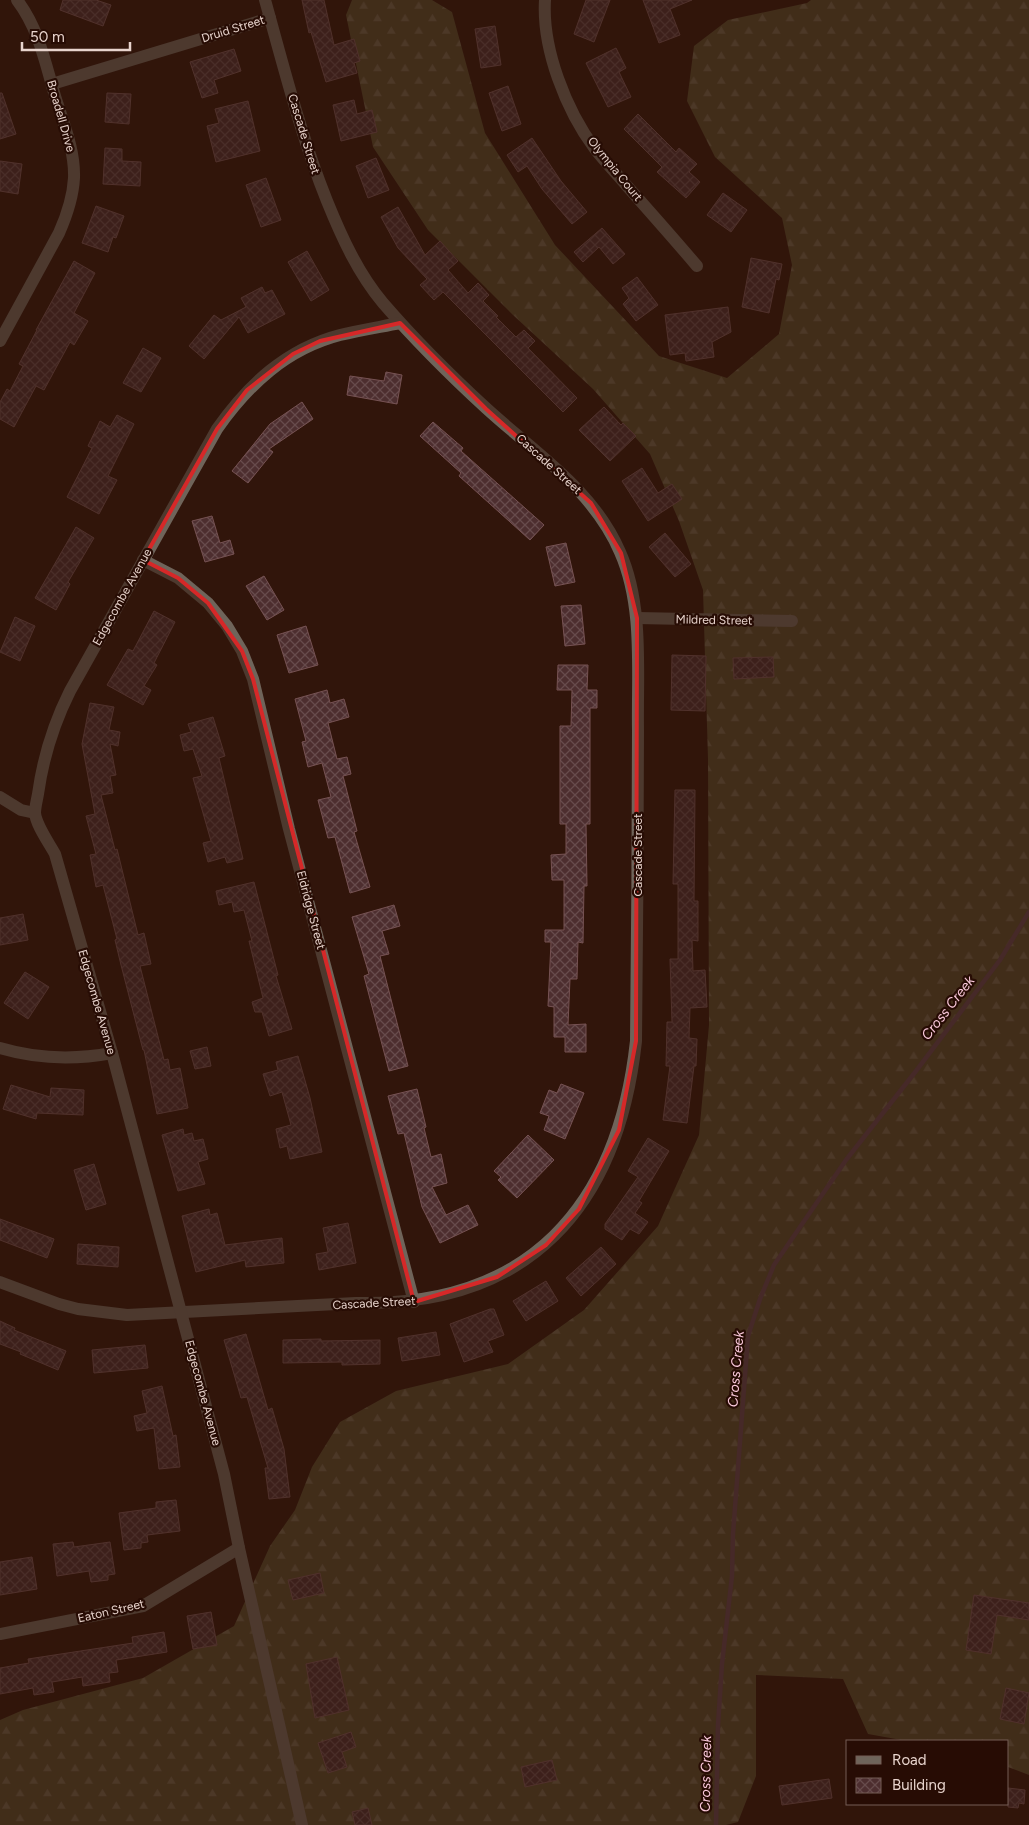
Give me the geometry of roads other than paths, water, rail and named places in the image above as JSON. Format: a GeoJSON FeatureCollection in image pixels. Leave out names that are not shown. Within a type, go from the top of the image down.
{"type":"FeatureCollection","features":[{"type":"Feature","properties":{"kind":"street","name":"Broadell Drive"},"geometry":{"type":"LineString","coordinates":[[0,341],[59,233],[67,215],[72,196],[74,176],[72,156],[39,39],[26,12],[17,0]]}},
{"type":"Feature","properties":{"kind":"street","name":"Cascade Street"},"geometry":{"type":"LineString","coordinates":[[0,1282],[59,1304],[88,1311],[127,1315],[414,1302],[470,1288],[497,1277],[523,1263],[546,1245],[579,1209],[608,1158],[619,1130],[631,1082],[636,1041],[638,818],[637,618],[631,581],[621,553],[608,527],[591,502],[571,481],[486,409],[437,361],[381,301],[364,277],[349,252],[311,161],[265,0]]}},
{"type":"Feature","properties":{"kind":"street","name":"Olympia Court"},"geometry":{"type":"LineString","coordinates":[[544,0],[547,41],[554,69],[574,114],[594,148],[697,266]]}},
{"type":"Feature","properties":{"kind":"street","name":"Druid Street"},"geometry":{"type":"LineString","coordinates":[[52,84],[270,18]]}},
{"type":"Feature","properties":{"kind":"street","name":"Edgecombe Avenue"},"geometry":{"type":"LineString","coordinates":[[302,1825],[224,1474],[182,1313],[112,1053],[55,854],[40,828],[35,813],[39,784],[48,746],[61,709],[217,428],[247,390],[269,370],[293,354],[320,341],[339,335],[400,322]]}},
{"type":"Feature","properties":{"kind":"street","name":"Eldridge Street"},"geometry":{"type":"LineString","coordinates":[[143,560],[178,578],[208,603],[227,626],[242,651],[253,678],[292,839],[414,1302]]}},
{"type":"Feature","properties":{"kind":"street","name":"Mildred Street"},"geometry":{"type":"LineString","coordinates":[[637,618],[792,621]]}},
{"type":"Feature","properties":{"kind":"street"},"geometry":{"type":"LineString","coordinates":[[0,797],[21,810],[35,813]]}},
{"type":"Feature","properties":{"kind":"street"},"geometry":{"type":"LineString","coordinates":[[0,1048],[42,1057],[72,1058],[112,1053]]}},
{"type":"Feature","properties":{"kind":"street","name":"Eaton Street"},"geometry":{"type":"LineString","coordinates":[[0,1634],[143,1606],[239,1548]]}},
{"type":"Feature","properties":{"kind":"waterway","name":"Cross Creek"},"geometry":{"type":"LineString","coordinates":[[716,1825],[718,1725],[722,1664],[732,1576],[733,1534],[748,1336],[760,1299],[774,1265],[846,1160],[1000,960],[1029,912]]}}]}
